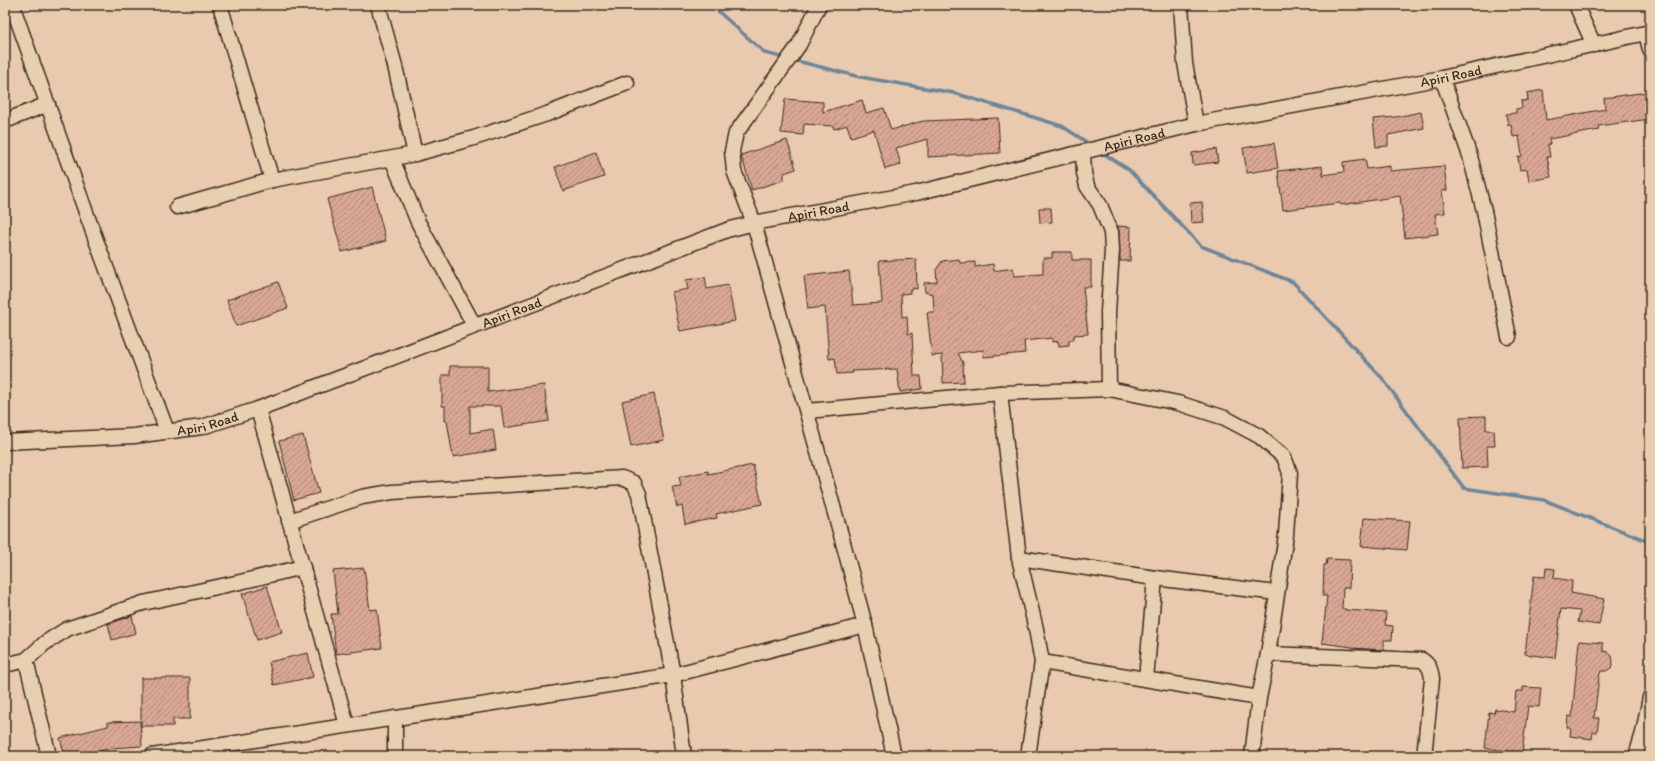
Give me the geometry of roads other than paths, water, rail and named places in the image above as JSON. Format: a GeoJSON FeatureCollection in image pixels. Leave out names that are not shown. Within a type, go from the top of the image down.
{"type":"FeatureCollection","features":[{"type":"Feature","properties":{"kind":"street"},"geometry":{"type":"LineString","coordinates":[[14,5],[15,13],[93,232],[167,431]]}},
{"type":"Feature","properties":{"kind":"street"},"geometry":{"type":"LineString","coordinates":[[220,5],[272,180]]}},
{"type":"Feature","properties":{"kind":"street"},"geometry":{"type":"LineString","coordinates":[[378,5],[395,66],[415,154]]}},
{"type":"Feature","properties":{"kind":"street"},"geometry":{"type":"LineString","coordinates":[[819,5],[799,45],[736,133],[732,151],[734,171],[754,223],[865,625],[894,756]]}},
{"type":"Feature","properties":{"kind":"street"},"geometry":{"type":"LineString","coordinates":[[1181,5],[1185,63],[1196,124]]}},
{"type":"Feature","properties":{"kind":"street"},"geometry":{"type":"LineString","coordinates":[[1576,5],[1594,45]]}},
{"type":"Feature","properties":{"kind":"street"},"geometry":{"type":"LineString","coordinates":[[1648,32],[1650,50]]}},
{"type":"Feature","properties":{"kind":"street","name":"Apiri Road"},"geometry":{"type":"LineString","coordinates":[[5,442],[134,436],[202,426],[258,408],[728,230],[754,223],[916,194],[1196,124],[1442,78],[1648,32]]}},
{"type":"Feature","properties":{"kind":"street"},"geometry":{"type":"LineString","coordinates":[[1442,78],[1472,163],[1484,211],[1509,337]]}},
{"type":"Feature","properties":{"kind":"street"},"geometry":{"type":"LineString","coordinates":[[177,207],[272,180],[392,159],[474,138],[547,114],[627,83]]}},
{"type":"Feature","properties":{"kind":"street"},"geometry":{"type":"LineString","coordinates":[[5,121],[48,104]]}},
{"type":"Feature","properties":{"kind":"street"},"geometry":{"type":"LineString","coordinates":[[1083,152],[1084,173],[1087,186],[1100,205],[1111,232],[1112,250],[1108,312],[1108,390]]}},
{"type":"Feature","properties":{"kind":"street"},"geometry":{"type":"LineString","coordinates":[[392,159],[418,222],[474,325]]}},
{"type":"Feature","properties":{"kind":"street"},"geometry":{"type":"LineString","coordinates":[[807,411],[1000,393],[1108,390],[1178,403],[1225,418],[1259,436],[1284,457],[1290,473],[1286,535],[1268,654],[1259,698],[1252,756]]}},
{"type":"Feature","properties":{"kind":"street"},"geometry":{"type":"LineString","coordinates":[[1000,393],[1019,558],[1036,629],[1042,662],[1028,756]]}},
{"type":"Feature","properties":{"kind":"street"},"geometry":{"type":"LineString","coordinates":[[258,408],[348,725]]}},
{"type":"Feature","properties":{"kind":"street"},"geometry":{"type":"LineString","coordinates":[[289,521],[362,497],[392,492],[622,478],[634,483],[639,494],[673,675],[684,756]]}},
{"type":"Feature","properties":{"kind":"street"},"geometry":{"type":"LineString","coordinates":[[1019,558],[1155,578],[1277,593]]}},
{"type":"Feature","properties":{"kind":"street"},"geometry":{"type":"LineString","coordinates":[[5,664],[26,660],[45,643],[67,629],[143,603],[240,582],[303,566]]}},
{"type":"Feature","properties":{"kind":"street"},"geometry":{"type":"LineString","coordinates":[[1146,679],[1155,578]]}},
{"type":"Feature","properties":{"kind":"street"},"geometry":{"type":"LineString","coordinates":[[152,756],[673,675],[865,625]]}},
{"type":"Feature","properties":{"kind":"street"},"geometry":{"type":"LineString","coordinates":[[1268,654],[1422,660],[1431,670],[1432,679],[1424,756]]}},
{"type":"Feature","properties":{"kind":"street"},"geometry":{"type":"LineString","coordinates":[[26,660],[49,756]]}},
{"type":"Feature","properties":{"kind":"street"},"geometry":{"type":"LineString","coordinates":[[1042,662],[1259,698]]}},
{"type":"Feature","properties":{"kind":"street"},"geometry":{"type":"LineString","coordinates":[[1636,756],[1643,733],[1650,697]]}},
{"type":"Feature","properties":{"kind":"street"},"geometry":{"type":"LineString","coordinates":[[395,718],[395,756]]}},
{"type":"Feature","properties":{"kind":"waterway"},"geometry":{"type":"LineString","coordinates":[[711,5],[765,53],[785,58]]}},
{"type":"Feature","properties":{"kind":"waterway"},"geometry":{"type":"LineString","coordinates":[[793,60],[860,77],[954,93],[1062,126],[1091,145]]}},
{"type":"Feature","properties":{"kind":"waterway"},"geometry":{"type":"LineString","coordinates":[[1101,152],[1128,169],[1201,246],[1293,282],[1382,378],[1464,488],[1544,500],[1650,542]]}}]}
